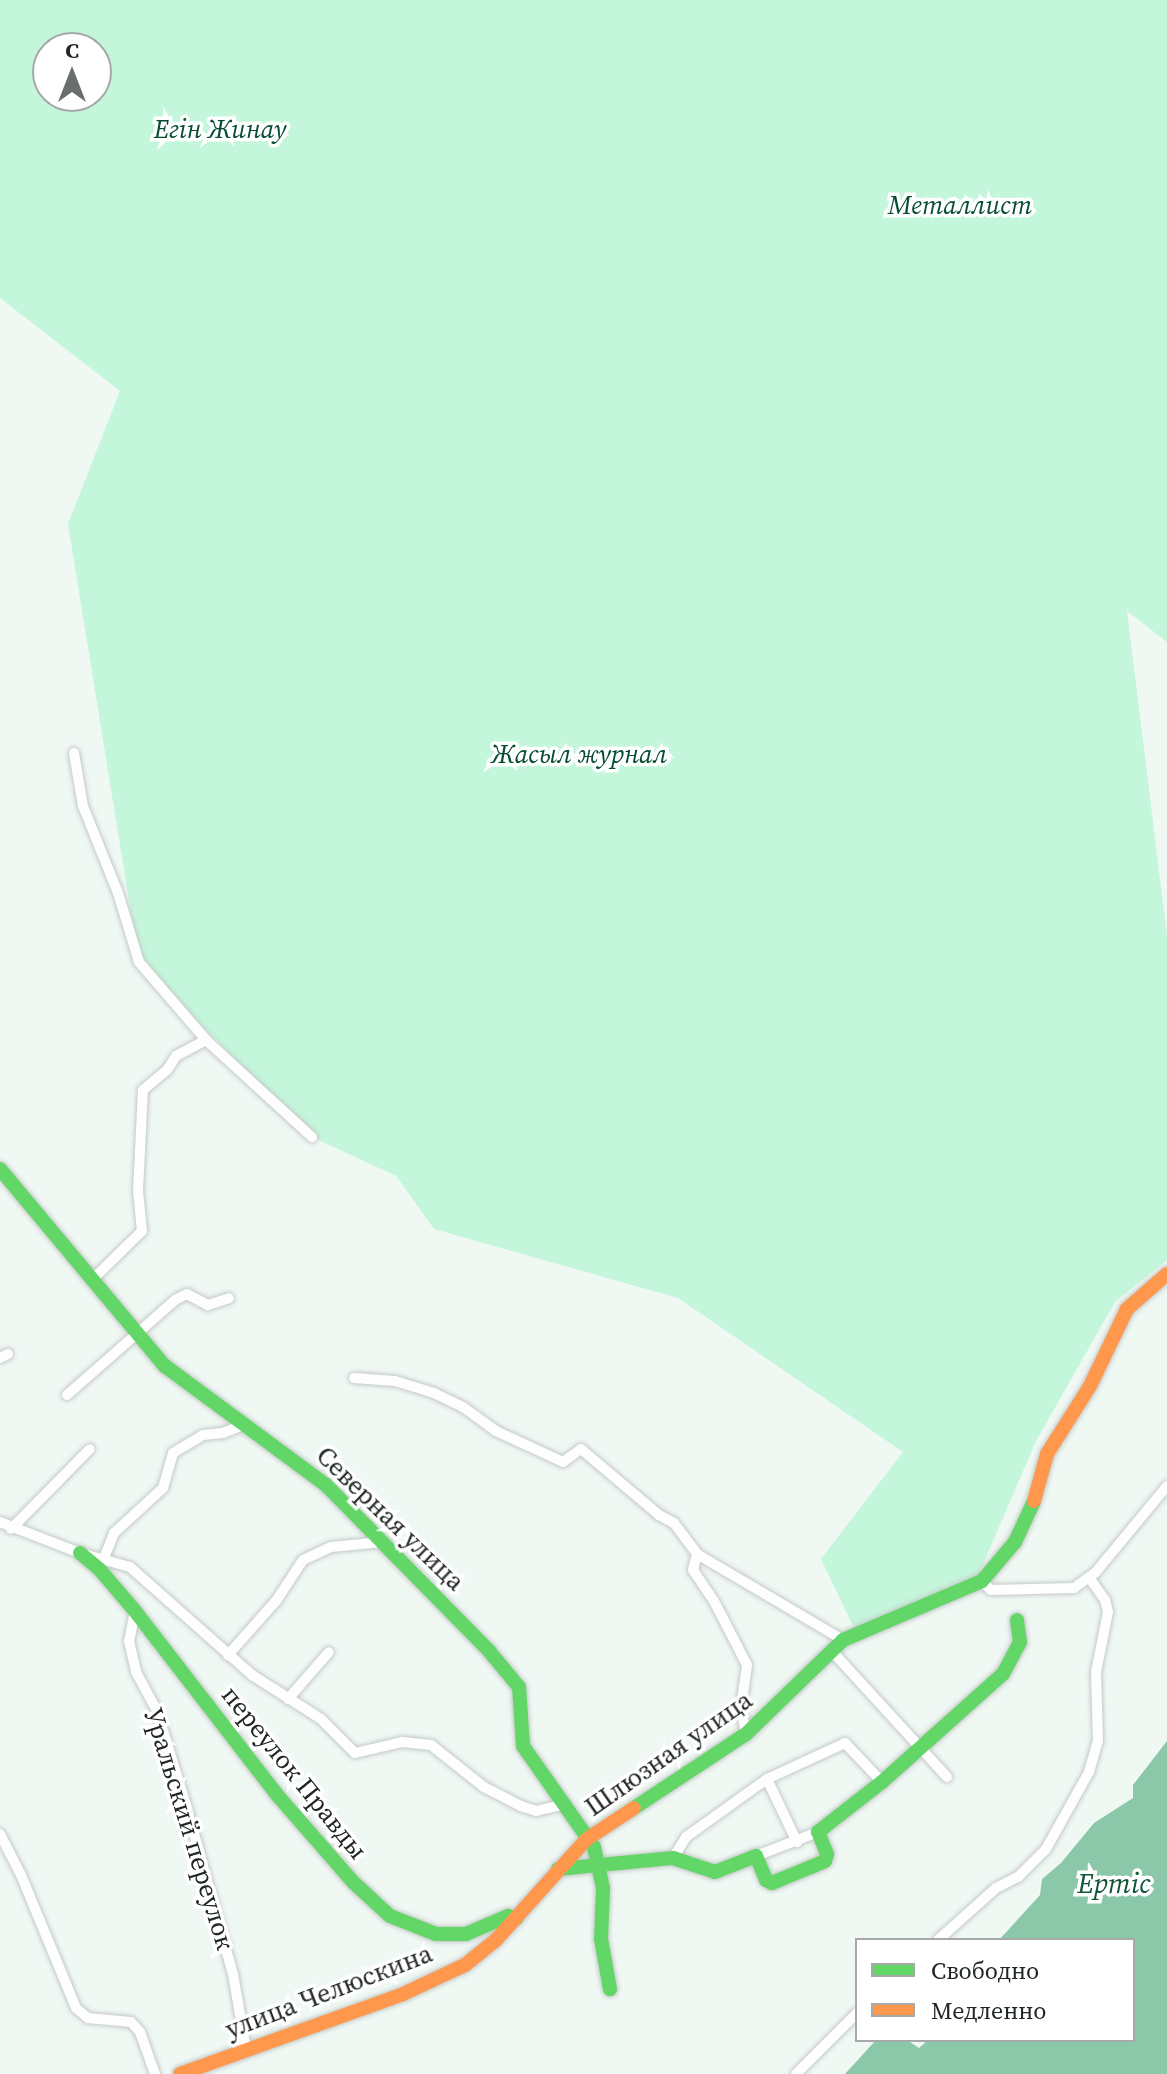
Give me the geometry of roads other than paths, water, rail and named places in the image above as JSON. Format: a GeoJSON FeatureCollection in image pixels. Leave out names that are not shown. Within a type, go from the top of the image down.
{"type":"FeatureCollection","features":[{"type":"Feature","properties":{"kind":"street"},"geometry":{"type":"LineString","coordinates":[[74,753],[83,806],[118,893],[139,962],[206,1040],[312,1137]]}},
{"type":"Feature","properties":{"kind":"street"},"geometry":{"type":"LineString","coordinates":[[94,1278],[142,1231],[138,1191],[143,1090],[167,1070],[176,1056],[206,1040]]}},
{"type":"Feature","properties":{"kind":"street"},"geometry":{"type":"LineString","coordinates":[[0,1192],[6,1174]]}},
{"type":"Feature","properties":{"kind":"street","name":"Северная улица"},"geometry":{"type":"LineString","coordinates":[[6,1174],[165,1366],[326,1485],[489,1651],[519,1687],[523,1746],[587,1839]]}},
{"type":"Feature","properties":{"kind":"street","name":"Шлюзная улица"},"geometry":{"type":"LineString","coordinates":[[610,1989],[601,1939],[604,1916],[598,1867],[594,1847],[587,1839],[746,1734],[837,1645],[982,1581],[1015,1542],[1031,1511],[1047,1454],[1090,1386],[1127,1309],[1167,1274]]}},
{"type":"Feature","properties":{"kind":"street"},"geometry":{"type":"LineString","coordinates":[[67,1395],[137,1330],[187,1294],[208,1305],[229,1298]]}},
{"type":"Feature","properties":{"kind":"street"},"geometry":{"type":"LineString","coordinates":[[354,1378],[395,1381],[434,1393],[463,1407],[496,1431],[563,1462],[581,1449],[659,1515],[674,1523],[697,1554],[837,1645],[947,1777]]}},
{"type":"Feature","properties":{"kind":"street"},"geometry":{"type":"LineString","coordinates":[[245,1424],[223,1433],[203,1435],[173,1453],[163,1488],[114,1533],[101,1564],[130,1567],[228,1655],[321,1719],[355,1753],[402,1742],[431,1745],[484,1787],[521,1806],[536,1811],[562,1805]]}},
{"type":"Feature","properties":{"kind":"street"},"geometry":{"type":"LineString","coordinates":[[11,1529],[90,1449]]}},
{"type":"Feature","properties":{"kind":"street"},"geometry":{"type":"LineString","coordinates":[[982,1581],[991,1590],[1074,1588],[1095,1573],[1167,1486]]}},
{"type":"Feature","properties":{"kind":"street"},"geometry":{"type":"LineString","coordinates":[[0,1522],[11,1529],[80,1553]]}},
{"type":"Feature","properties":{"kind":"street"},"geometry":{"type":"LineString","coordinates":[[228,1655],[276,1601],[303,1560],[331,1547],[383,1542]]}},
{"type":"Feature","properties":{"kind":"street","name":"переулок Правды"},"geometry":{"type":"LineString","coordinates":[[80,1553],[101,1564],[278,1796],[353,1882],[390,1916],[436,1934],[466,1934],[508,1916],[517,1918]]}},
{"type":"Feature","properties":{"kind":"street"},"geometry":{"type":"LineString","coordinates":[[697,1554],[693,1570],[714,1601],[747,1665],[741,1708],[746,1734]]}},
{"type":"Feature","properties":{"kind":"street"},"geometry":{"type":"LineString","coordinates":[[940,1938],[996,1888],[1018,1877],[1046,1849],[1089,1772],[1098,1741],[1096,1672],[1108,1623],[1105,1600],[1089,1577]]}},
{"type":"Feature","properties":{"kind":"street","name":"Уральский переулок"},"geometry":{"type":"LineString","coordinates":[[135,1611],[129,1641],[136,1672],[157,1711],[188,1812],[233,1974],[246,2049]]}},
{"type":"Feature","properties":{"kind":"street"},"geometry":{"type":"LineString","coordinates":[[558,1869],[673,1858],[715,1872],[818,1832],[882,1782],[1003,1674],[1020,1642],[1017,1620]]}},
{"type":"Feature","properties":{"kind":"street"},"geometry":{"type":"LineString","coordinates":[[288,1699],[329,1652]]}},
{"type":"Feature","properties":{"kind":"street"},"geometry":{"type":"LineString","coordinates":[[673,1858],[686,1837],[767,1779],[845,1743],[882,1782]]}},
{"type":"Feature","properties":{"kind":"street"},"geometry":{"type":"LineString","coordinates":[[767,1779],[797,1842]]}},
{"type":"Feature","properties":{"kind":"street"},"geometry":{"type":"LineString","coordinates":[[756,1856],[766,1880],[772,1883],[825,1861],[827,1854],[818,1832]]}},
{"type":"Feature","properties":{"kind":"street"},"geometry":{"type":"LineString","coordinates":[[0,1834],[21,1875],[76,2008],[88,2018],[131,2022],[140,2032],[155,2074]]}},
{"type":"Feature","properties":{"kind":"street","name":"улица Челюскина"},"geometry":{"type":"LineString","coordinates":[[180,2074],[434,1981],[465,1965],[517,1918],[587,1839]]}},
{"type":"Feature","properties":{"kind":"street"},"geometry":{"type":"LineString","coordinates":[[796,2074],[855,2015]]}},
{"type":"Feature","properties":{"kind":"water","name":"Ертіс"},"geometry":{"type":"Polygon","coordinates":[[[1167,1741],[1167,2074],[845,2074],[874,2042],[910,2042],[919,2048],[926,2042],[1135,2042],[1135,1938],[1001,1938],[1040,1895],[1042,1879],[1061,1863],[1094,1823],[1133,1798],[1133,1785],[1167,1741]]]}},
{"type":"Feature","properties":{"kind":"park label","name":"Егін Жинау"},"geometry":{"type":"Point","coordinates":[220,130]}},
{"type":"Feature","properties":{"kind":"park label","name":"Металлист"},"geometry":{"type":"Point","coordinates":[960,206]}},
{"type":"Feature","properties":{"kind":"park label","name":"Жасыл журнал"},"geometry":{"type":"Point","coordinates":[579,755]}}]}
